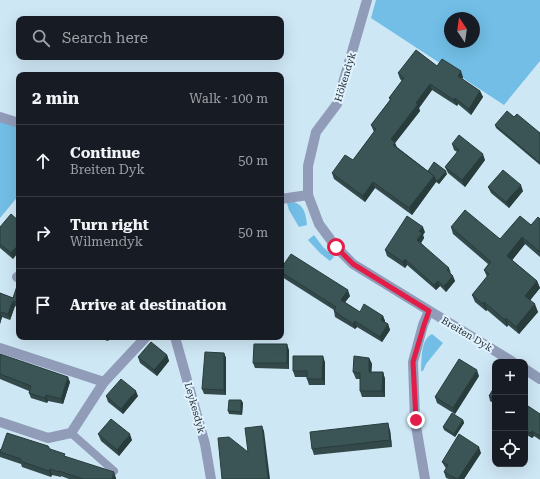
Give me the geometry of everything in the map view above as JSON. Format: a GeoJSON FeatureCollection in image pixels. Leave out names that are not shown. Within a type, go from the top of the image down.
{"type":"FeatureCollection","features":[{"type":"Feature","properties":{"kind":"street","name":"Hökendyk"},"geometry":{"type":"LineString","coordinates":[[308,195],[308,166],[316,132],[337,104],[368,0]]}},
{"type":"Feature","properties":{"kind":"street"},"geometry":{"type":"LineString","coordinates":[[0,117],[16,122]]}},
{"type":"Feature","properties":{"kind":"street"},"geometry":{"type":"LineString","coordinates":[[284,199],[308,195]]}},
{"type":"Feature","properties":{"kind":"street","name":"Breiten Dyk"},"geometry":{"type":"LineString","coordinates":[[308,195],[319,224],[336,247],[353,264],[508,359]]}},
{"type":"Feature","properties":{"kind":"street"},"geometry":{"type":"LineString","coordinates":[[425,479],[416,420],[413,362],[429,311]]}},
{"type":"Feature","properties":{"kind":"street"},"geometry":{"type":"LineString","coordinates":[[0,422],[48,438],[71,434],[104,382],[143,340]]}},
{"type":"Feature","properties":{"kind":"street","name":"Leykesdyk"},"geometry":{"type":"LineString","coordinates":[[176,340],[205,444],[210,469],[210,479]]}},
{"type":"Feature","properties":{"kind":"street"},"geometry":{"type":"LineString","coordinates":[[0,348],[104,382]]}},
{"type":"Feature","properties":{"kind":"street"},"geometry":{"type":"LineString","coordinates":[[528,372],[540,379]]}},
{"type":"Feature","properties":{"kind":"lane"},"geometry":{"type":"LineString","coordinates":[[71,434],[114,471]]}},
{"type":"Feature","properties":{"kind":"shaded area"},"geometry":{"type":"Polygon","coordinates":[[[376,0],[540,0],[540,61],[504,105],[371,18],[376,0]]]}},
{"type":"Feature","properties":{"kind":"shaded area"},"geometry":{"type":"Polygon","coordinates":[[[0,121],[16,127],[16,199],[0,218],[0,121]]]}},
{"type":"Feature","properties":{"kind":"shaded area"},"geometry":{"type":"Polygon","coordinates":[[[286,200],[300,205],[304,211],[307,225],[299,227],[289,210],[286,200]]]}},
{"type":"Feature","properties":{"kind":"shaded area"},"geometry":{"type":"Polygon","coordinates":[[[314,235],[323,247],[334,257],[330,261],[308,240],[314,235]]]}},
{"type":"Feature","properties":{"kind":"shaded area"},"geometry":{"type":"Polygon","coordinates":[[[432,334],[443,343],[426,364],[423,371],[421,371],[425,341],[432,334]]]}},
{"type":"Feature","properties":{"kind":"building"},"geometry":{"type":"Polygon","coordinates":[[[416,50],[437,66],[442,59],[461,71],[458,76],[480,91],[469,109],[455,98],[454,100],[430,84],[416,103],[418,104],[391,139],[395,143],[393,145],[434,176],[409,208],[373,182],[363,196],[332,173],[345,155],[353,160],[376,129],[371,125],[391,99],[389,98],[404,78],[398,73],[416,50]]]}},
{"type":"Feature","properties":{"kind":"building"},"geometry":{"type":"Polygon","coordinates":[[[507,111],[514,117],[517,114],[540,133],[540,163],[495,125],[507,111]]]}},
{"type":"Feature","properties":{"kind":"building"},"geometry":{"type":"Polygon","coordinates":[[[459,135],[483,154],[462,180],[445,167],[459,150],[452,144],[459,135]]]}},
{"type":"Feature","properties":{"kind":"building"},"geometry":{"type":"Polygon","coordinates":[[[434,162],[446,171],[438,181],[428,171],[434,162]]]}},
{"type":"Feature","properties":{"kind":"building"},"geometry":{"type":"Polygon","coordinates":[[[503,170],[521,185],[506,202],[488,187],[503,170]]]}},
{"type":"Feature","properties":{"kind":"building"},"geometry":{"type":"Polygon","coordinates":[[[465,210],[500,239],[520,216],[531,225],[538,217],[540,219],[540,252],[522,237],[507,256],[537,281],[525,296],[535,304],[516,327],[506,318],[505,320],[484,302],[483,304],[472,295],[489,274],[484,270],[491,262],[451,227],[465,210]]]}},
{"type":"Feature","properties":{"kind":"building"},"geometry":{"type":"Polygon","coordinates":[[[11,214],[16,218],[16,247],[11,253],[0,244],[0,227],[11,214]]]}},
{"type":"Feature","properties":{"kind":"building"},"geometry":{"type":"Polygon","coordinates":[[[407,216],[423,227],[419,231],[422,233],[417,240],[449,268],[447,270],[453,276],[444,286],[438,281],[434,285],[405,259],[403,262],[385,250],[407,216]]]}},
{"type":"Feature","properties":{"kind":"building"},"geometry":{"type":"Polygon","coordinates":[[[291,254],[348,290],[341,300],[360,312],[364,304],[383,316],[381,320],[388,324],[380,337],[355,321],[353,324],[334,311],[336,307],[284,274],[284,264],[291,254]]]}},
{"type":"Feature","properties":{"kind":"building"},"geometry":{"type":"Polygon","coordinates":[[[16,289],[16,302],[13,301],[8,314],[0,312],[0,293],[13,298],[16,289]]]}},
{"type":"Feature","properties":{"kind":"building"},"geometry":{"type":"Polygon","coordinates":[[[151,342],[167,355],[154,370],[138,357],[151,342]]]}},
{"type":"Feature","properties":{"kind":"building"},"geometry":{"type":"Polygon","coordinates":[[[254,344],[287,344],[287,363],[253,363],[254,344]]]}},
{"type":"Feature","properties":{"kind":"building"},"geometry":{"type":"Polygon","coordinates":[[[205,352],[224,353],[224,390],[202,389],[205,352]]]}},
{"type":"Feature","properties":{"kind":"building"},"geometry":{"type":"Polygon","coordinates":[[[0,354],[68,377],[61,399],[46,395],[45,398],[29,393],[31,386],[0,374],[0,354]]]}},
{"type":"Feature","properties":{"kind":"building"},"geometry":{"type":"Polygon","coordinates":[[[293,356],[323,356],[322,379],[307,379],[307,371],[293,371],[293,356]]]}},
{"type":"Feature","properties":{"kind":"building"},"geometry":{"type":"Polygon","coordinates":[[[354,356],[369,358],[369,372],[383,372],[382,391],[360,391],[360,373],[353,372],[354,356]]]}},
{"type":"Feature","properties":{"kind":"building"},"geometry":{"type":"Polygon","coordinates":[[[459,359],[477,370],[453,408],[435,397],[459,359]]]}},
{"type":"Feature","properties":{"kind":"building"},"geometry":{"type":"Polygon","coordinates":[[[121,379],[136,391],[121,409],[106,396],[121,379]]]}},
{"type":"Feature","properties":{"kind":"building"},"geometry":{"type":"Polygon","coordinates":[[[492,391],[492,398],[489,396],[492,391]]]}},
{"type":"Feature","properties":{"kind":"building"},"geometry":{"type":"Polygon","coordinates":[[[229,400],[241,400],[241,412],[228,411],[229,400]]]}},
{"type":"Feature","properties":{"kind":"building"},"geometry":{"type":"Polygon","coordinates":[[[528,406],[540,414],[540,436],[532,431],[530,433],[528,432],[528,406]]]}},
{"type":"Feature","properties":{"kind":"building"},"geometry":{"type":"Polygon","coordinates":[[[452,413],[463,420],[454,434],[443,427],[452,413]]]}},
{"type":"Feature","properties":{"kind":"building"},"geometry":{"type":"Polygon","coordinates":[[[111,419],[130,434],[117,450],[98,434],[111,419]]]}},
{"type":"Feature","properties":{"kind":"building"},"geometry":{"type":"Polygon","coordinates":[[[388,423],[390,440],[312,449],[310,432],[388,423]]]}},
{"type":"Feature","properties":{"kind":"building"},"geometry":{"type":"Polygon","coordinates":[[[262,426],[268,479],[222,479],[218,438],[229,437],[248,452],[245,428],[262,426]]]}},
{"type":"Feature","properties":{"kind":"building"},"geometry":{"type":"Polygon","coordinates":[[[7,433],[48,446],[50,449],[65,454],[64,456],[114,472],[112,479],[83,479],[59,471],[50,469],[49,471],[20,461],[21,459],[0,452],[7,433]]]}},
{"type":"Feature","properties":{"kind":"building"},"geometry":{"type":"Polygon","coordinates":[[[459,434],[479,447],[457,479],[444,472],[448,465],[442,462],[459,434]]]}},
{"type":"Feature","properties":{"kind":"route"},"geometry":{"type":"LineString","coordinates":[[336,247],[353,264],[429,311],[413,362],[416,420]]}}]}
